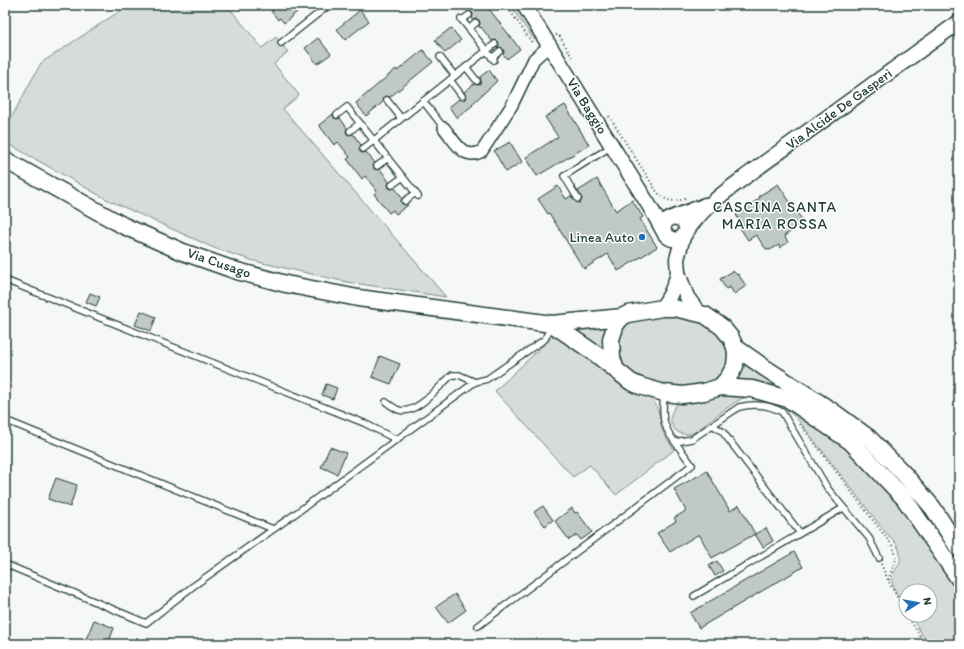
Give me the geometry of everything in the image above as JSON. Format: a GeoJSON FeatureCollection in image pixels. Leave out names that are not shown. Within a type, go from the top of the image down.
{"type":"FeatureCollection","features":[{"type":"Feature","properties":{"kind":"main road","name":"Via Cusago"},"geometry":{"type":"LineString","coordinates":[[5,160],[124,226],[183,252],[237,271],[286,284],[358,298],[552,324]]}},
{"type":"Feature","properties":{"kind":"main road"},"geometry":{"type":"LineString","coordinates":[[552,324],[622,317],[634,312],[662,308],[674,308],[698,312],[722,327],[731,338],[735,347],[735,366],[728,378],[720,387]]}},
{"type":"Feature","properties":{"kind":"main road"},"geometry":{"type":"LineString","coordinates":[[616,370],[612,358],[610,339],[616,324],[622,317]]}},
{"type":"Feature","properties":{"kind":"main road"},"geometry":{"type":"LineString","coordinates":[[552,324],[596,354],[623,377],[640,386],[664,393],[683,394],[694,394],[720,387],[752,389],[788,399],[851,442],[954,552]]}},
{"type":"Feature","properties":{"kind":"main road"},"geometry":{"type":"LineString","coordinates":[[735,347],[765,368],[832,410],[869,438],[904,474],[933,508],[954,552],[959,579]]}},
{"type":"Feature","properties":{"kind":"street","name":"Via Baggio"},"geometry":{"type":"LineString","coordinates":[[524,5],[543,43],[612,146],[666,235],[677,259],[678,273],[687,297],[698,312]]}},
{"type":"Feature","properties":{"kind":"street","name":"Via Alcide De Gasperi"},"geometry":{"type":"LineString","coordinates":[[684,236],[697,217],[719,197],[959,22]]}},
{"type":"Feature","properties":{"kind":"street"},"geometry":{"type":"LineString","coordinates":[[444,128],[465,153],[471,155],[482,151],[512,105],[543,43]]}},
{"type":"Feature","properties":{"kind":"street","name":"Via Alcide De Gasperi"},"geometry":{"type":"LineString","coordinates":[[672,217],[693,211],[719,197]]}},
{"type":"Feature","properties":{"kind":"street"},"geometry":{"type":"LineString","coordinates":[[650,207],[672,217],[680,218],[685,222],[687,228],[684,236],[677,240],[670,239],[666,235],[663,228],[666,221],[672,217]]}},
{"type":"Feature","properties":{"kind":"street","name":"Via Baggio"},"geometry":{"type":"LineString","coordinates":[[677,259],[684,236]]}},
{"type":"Feature","properties":{"kind":"street","name":"Via Baggio"},"geometry":{"type":"LineString","coordinates":[[662,308],[670,295],[678,273]]}},
{"type":"Feature","properties":{"kind":"lane"},"geometry":{"type":"LineString","coordinates":[[281,44],[329,5]]}},
{"type":"Feature","properties":{"kind":"lane"},"geometry":{"type":"LineString","coordinates":[[469,14],[462,19],[493,59],[500,51]]}},
{"type":"Feature","properties":{"kind":"lane"},"geometry":{"type":"LineString","coordinates":[[469,28],[476,23]]}},
{"type":"Feature","properties":{"kind":"lane"},"geometry":{"type":"LineString","coordinates":[[364,149],[495,44]]}},
{"type":"Feature","properties":{"kind":"lane"},"geometry":{"type":"LineString","coordinates":[[440,57],[455,76]]}},
{"type":"Feature","properties":{"kind":"lane"},"geometry":{"type":"LineString","coordinates":[[466,67],[477,81]]}},
{"type":"Feature","properties":{"kind":"lane"},"geometry":{"type":"LineString","coordinates":[[450,80],[462,96]]}},
{"type":"Feature","properties":{"kind":"lane"},"geometry":{"type":"LineString","coordinates":[[387,100],[401,118]]}},
{"type":"Feature","properties":{"kind":"lane"},"geometry":{"type":"LineString","coordinates":[[423,101],[444,128]]}},
{"type":"Feature","properties":{"kind":"lane"},"geometry":{"type":"LineString","coordinates":[[337,115],[347,107],[374,140],[416,194],[405,201]]}},
{"type":"Feature","properties":{"kind":"lane"},"geometry":{"type":"LineString","coordinates":[[350,131],[360,123]]}},
{"type":"Feature","properties":{"kind":"lane"},"geometry":{"type":"LineString","coordinates":[[578,199],[564,176],[612,146]]}},
{"type":"Feature","properties":{"kind":"lane"},"geometry":{"type":"LineString","coordinates":[[377,166],[388,158]]}},
{"type":"Feature","properties":{"kind":"lane"},"geometry":{"type":"LineString","coordinates":[[392,185],[403,177]]}},
{"type":"Feature","properties":{"kind":"lane"},"geometry":{"type":"LineString","coordinates":[[5,280],[364,423],[396,440]]}},
{"type":"Feature","properties":{"kind":"lane"},"geometry":{"type":"LineString","coordinates":[[5,564],[146,623],[192,587],[299,511],[475,382],[487,379],[545,339],[552,324]]}},
{"type":"Feature","properties":{"kind":"lane"},"geometry":{"type":"LineString","coordinates":[[386,402],[400,410],[411,410],[430,396],[452,375],[459,375],[475,382]]}},
{"type":"Feature","properties":{"kind":"lane"},"geometry":{"type":"LineString","coordinates":[[478,626],[692,465],[667,432],[662,413],[664,393]]}},
{"type":"Feature","properties":{"kind":"lane"},"geometry":{"type":"LineString","coordinates":[[675,442],[692,439],[740,407],[748,405],[766,405],[782,412],[828,489],[869,538],[879,558]]}},
{"type":"Feature","properties":{"kind":"lane"},"geometry":{"type":"LineString","coordinates":[[5,420],[273,529]]}},
{"type":"Feature","properties":{"kind":"lane"},"geometry":{"type":"LineString","coordinates":[[712,425],[722,431],[800,533]]}},
{"type":"Feature","properties":{"kind":"lane"},"geometry":{"type":"LineString","coordinates":[[694,596],[843,508]]}},
{"type":"Feature","properties":{"kind":"path"},"geometry":{"type":"LineString","coordinates":[[506,5],[543,43]]}},
{"type":"Feature","properties":{"kind":"path"},"geometry":{"type":"LineString","coordinates":[[531,50],[543,43],[550,35],[559,35],[574,60]]}},
{"type":"Feature","properties":{"kind":"path"},"geometry":{"type":"LineString","coordinates":[[606,112],[657,192],[664,199],[674,201],[691,197]]}},
{"type":"Feature","properties":{"kind":"path"},"geometry":{"type":"LineString","coordinates":[[799,422],[892,545],[896,559],[889,582]]}},
{"type":"Feature","properties":{"kind":"path"},"geometry":{"type":"LineString","coordinates":[[879,558],[883,571],[898,598]]}},
{"type":"Feature","properties":{"kind":"path"},"geometry":{"type":"LineString","coordinates":[[912,623],[925,644]]}},
{"type":"Feature","properties":{"kind":"shaded area"},"geometry":{"type":"Polygon","coordinates":[[[129,5],[227,5],[262,48],[276,37],[288,52],[274,64],[299,95],[283,109],[446,297],[347,282],[254,261],[214,248],[106,199],[5,142],[5,129],[41,63],[129,5]]]}},
{"type":"Feature","properties":{"kind":"shaded area"},"geometry":{"type":"Polygon","coordinates":[[[510,5],[516,5],[538,39],[537,40],[532,37],[510,5]]]}},
{"type":"Feature","properties":{"kind":"shaded area"},"geometry":{"type":"Polygon","coordinates":[[[662,314],[696,319],[708,324],[726,341],[730,359],[723,375],[711,383],[684,388],[666,386],[642,380],[621,366],[617,340],[626,322],[662,314]]]}},
{"type":"Feature","properties":{"kind":"shaded area"},"geometry":{"type":"Polygon","coordinates":[[[565,326],[607,326],[604,333],[603,350],[565,326]]]}},
{"type":"Feature","properties":{"kind":"shaded area"},"geometry":{"type":"Polygon","coordinates":[[[553,336],[568,343],[652,399],[659,413],[664,434],[674,450],[616,495],[590,465],[573,477],[495,391],[553,336]]]}},
{"type":"Feature","properties":{"kind":"shaded area"},"geometry":{"type":"Polygon","coordinates":[[[742,359],[768,380],[797,394],[874,452],[925,509],[959,562],[959,566],[920,506],[909,492],[885,465],[862,444],[797,397],[786,391],[763,384],[734,382],[742,359]]]}},
{"type":"Feature","properties":{"kind":"shaded area"},"geometry":{"type":"Polygon","coordinates":[[[744,392],[768,396],[796,411],[839,442],[866,466],[893,495],[934,552],[959,591],[959,644],[928,644],[915,623],[938,623],[938,583],[898,583],[898,595],[892,581],[893,575],[900,561],[900,552],[896,543],[886,533],[799,421],[786,409],[777,403],[760,397],[746,397],[740,399],[692,433],[682,434],[673,428],[671,423],[672,412],[679,403],[729,393],[744,392]]]}},
{"type":"Feature","properties":{"kind":"building"},"geometry":{"type":"Polygon","coordinates":[[[270,5],[292,5],[297,12],[284,23],[280,18],[278,20],[271,11],[274,10],[270,5]]]}},
{"type":"Feature","properties":{"kind":"building"},"geometry":{"type":"Polygon","coordinates":[[[462,5],[486,5],[520,49],[507,59],[503,54],[503,49],[501,47],[497,48],[499,44],[498,41],[492,41],[481,27],[480,28],[479,20],[473,20],[472,12],[467,11],[462,5]]]}},
{"type":"Feature","properties":{"kind":"building"},"geometry":{"type":"Polygon","coordinates":[[[360,10],[369,21],[345,40],[337,29],[360,10]]]}},
{"type":"Feature","properties":{"kind":"building"},"geometry":{"type":"Polygon","coordinates":[[[451,28],[461,40],[445,53],[435,40],[451,28]]]}},
{"type":"Feature","properties":{"kind":"building"},"geometry":{"type":"Polygon","coordinates":[[[318,38],[331,54],[317,64],[305,48],[318,38]]]}},
{"type":"Feature","properties":{"kind":"building"},"geometry":{"type":"Polygon","coordinates":[[[423,50],[433,62],[390,97],[384,97],[383,102],[366,116],[356,103],[396,69],[397,71],[423,50]]]}},
{"type":"Feature","properties":{"kind":"building"},"geometry":{"type":"Polygon","coordinates":[[[489,70],[497,81],[472,104],[473,105],[457,118],[449,107],[459,99],[465,99],[466,96],[464,92],[474,84],[480,84],[480,77],[489,70]]]}},
{"type":"Feature","properties":{"kind":"building"},"geometry":{"type":"Polygon","coordinates":[[[565,105],[589,145],[537,176],[526,157],[558,137],[545,117],[565,105]]]}},
{"type":"Feature","properties":{"kind":"building"},"geometry":{"type":"Polygon","coordinates":[[[333,114],[334,118],[340,118],[347,128],[347,134],[353,134],[361,145],[359,148],[360,152],[366,152],[375,163],[373,166],[374,169],[381,170],[389,182],[389,188],[395,188],[402,198],[402,204],[408,205],[396,214],[393,210],[389,213],[374,194],[377,191],[365,176],[362,179],[347,159],[350,157],[338,142],[334,145],[319,125],[333,114]]]}},
{"type":"Feature","properties":{"kind":"building"},"geometry":{"type":"Polygon","coordinates":[[[510,142],[522,162],[506,172],[494,151],[510,142]]]}},
{"type":"Feature","properties":{"kind":"building"},"geometry":{"type":"Polygon","coordinates":[[[597,179],[616,211],[632,200],[643,217],[640,219],[657,247],[618,271],[608,254],[584,269],[549,213],[548,214],[538,199],[558,186],[566,199],[571,196],[576,202],[580,203],[582,199],[578,191],[597,179]]]}},
{"type":"Feature","properties":{"kind":"building"},"geometry":{"type":"Polygon","coordinates":[[[778,184],[804,223],[784,236],[788,242],[780,248],[779,245],[770,250],[766,249],[756,235],[748,240],[740,228],[743,226],[736,215],[760,198],[759,196],[778,184]]]}},
{"type":"Feature","properties":{"kind":"building"},"geometry":{"type":"Polygon","coordinates":[[[733,271],[737,275],[738,274],[746,286],[734,294],[730,287],[726,289],[720,279],[733,271]]]}},
{"type":"Feature","properties":{"kind":"building"},"geometry":{"type":"Polygon","coordinates":[[[90,293],[100,297],[96,306],[86,302],[90,293]]]}},
{"type":"Feature","properties":{"kind":"building"},"geometry":{"type":"Polygon","coordinates":[[[141,311],[156,317],[151,331],[135,325],[141,311]]]}},
{"type":"Feature","properties":{"kind":"building"},"geometry":{"type":"Polygon","coordinates":[[[380,356],[400,364],[391,384],[372,377],[380,356]]]}},
{"type":"Feature","properties":{"kind":"building"},"geometry":{"type":"Polygon","coordinates":[[[326,384],[337,388],[333,399],[322,395],[326,384]]]}},
{"type":"Feature","properties":{"kind":"building"},"geometry":{"type":"Polygon","coordinates":[[[330,447],[346,453],[337,474],[321,467],[330,447]]]}},
{"type":"Feature","properties":{"kind":"building"},"geometry":{"type":"Polygon","coordinates":[[[707,471],[730,511],[739,505],[755,534],[712,558],[699,534],[670,552],[657,533],[676,521],[674,518],[686,511],[674,489],[707,471]]]}},
{"type":"Feature","properties":{"kind":"building"},"geometry":{"type":"Polygon","coordinates":[[[56,478],[77,485],[70,507],[48,499],[56,478]]]}},
{"type":"Feature","properties":{"kind":"building"},"geometry":{"type":"Polygon","coordinates":[[[543,506],[553,520],[545,526],[534,512],[543,506]]]}},
{"type":"Feature","properties":{"kind":"building"},"geometry":{"type":"Polygon","coordinates":[[[572,508],[575,513],[577,512],[592,532],[581,540],[577,535],[569,540],[555,521],[572,508]]]}},
{"type":"Feature","properties":{"kind":"building"},"geometry":{"type":"Polygon","coordinates":[[[766,528],[773,541],[763,547],[755,534],[766,528]]]}},
{"type":"Feature","properties":{"kind":"building"},"geometry":{"type":"Polygon","coordinates":[[[794,552],[803,567],[699,628],[690,613],[794,552]]]}},
{"type":"Feature","properties":{"kind":"building"},"geometry":{"type":"Polygon","coordinates":[[[717,561],[723,571],[715,576],[709,566],[717,561]]]}},
{"type":"Feature","properties":{"kind":"building"},"geometry":{"type":"Polygon","coordinates":[[[455,594],[466,610],[448,623],[436,607],[455,594]]]}},
{"type":"Feature","properties":{"kind":"building"},"geometry":{"type":"Polygon","coordinates":[[[94,620],[114,628],[108,644],[84,644],[94,620]]]}},
{"type":"Feature","properties":{"kind":"place","name":"Linea Auto"},"geometry":{"type":"Point","coordinates":[642,237]}},
{"type":"Feature","properties":{"kind":"district","name":"CASCINA SANTA MARIA ROSSA"},"geometry":{"type":"Point","coordinates":[775,216]}}]}
